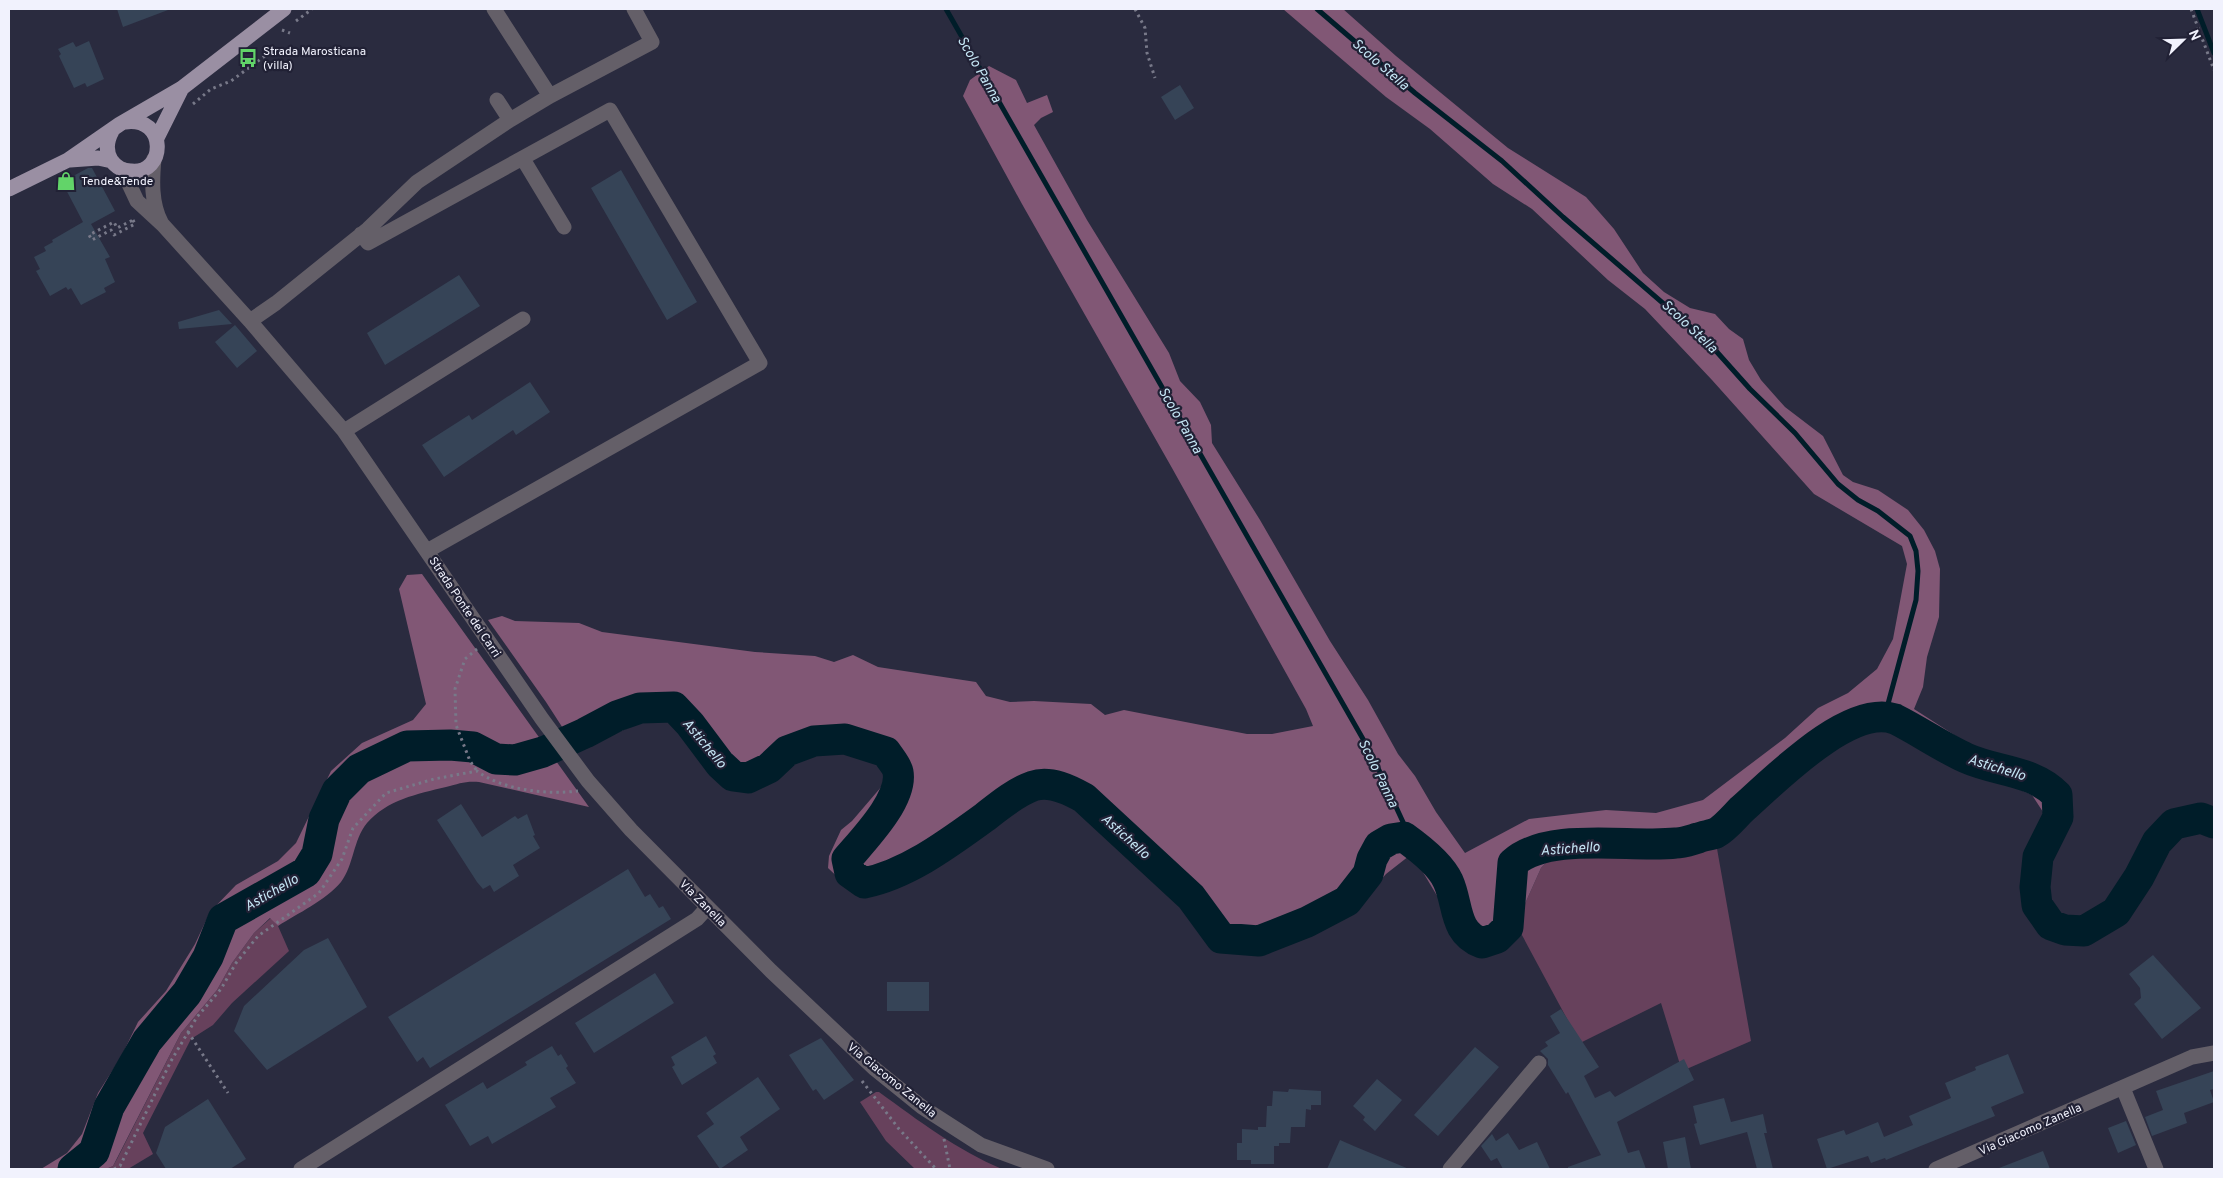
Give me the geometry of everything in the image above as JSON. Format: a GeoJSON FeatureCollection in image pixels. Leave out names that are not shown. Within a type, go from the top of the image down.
{"type":"FeatureCollection","features":[{"type":"Feature","properties":{"kind":"main road"},"geometry":{"type":"LineString","coordinates":[[9,189],[68,160],[125,122],[182,88],[284,9]]}},
{"type":"Feature","properties":{"kind":"main road"},"geometry":{"type":"LineString","coordinates":[[68,160],[98,158],[136,172],[150,165],[157,153],[157,138],[182,88]]}},
{"type":"Feature","properties":{"kind":"main road"},"geometry":{"type":"LineString","coordinates":[[125,122],[140,122],[153,131],[157,138]]}},
{"type":"Feature","properties":{"kind":"main road"},"geometry":{"type":"LineString","coordinates":[[112,131],[107,146],[117,165]]}},
{"type":"Feature","properties":{"kind":"street"},"geometry":{"type":"LineString","coordinates":[[494,9],[550,96]]}},
{"type":"Feature","properties":{"kind":"street"},"geometry":{"type":"LineString","coordinates":[[250,321],[276,303],[361,234],[417,182],[510,120],[550,96],[652,42],[634,9]]}},
{"type":"Feature","properties":{"kind":"street"},"geometry":{"type":"LineString","coordinates":[[497,100],[510,120]]}},
{"type":"Feature","properties":{"kind":"street"},"geometry":{"type":"LineString","coordinates":[[361,234],[368,243],[610,110],[760,363],[427,551]]}},
{"type":"Feature","properties":{"kind":"street"},"geometry":{"type":"LineString","coordinates":[[523,158],[564,227]]}},
{"type":"Feature","properties":{"kind":"street","name":"Strada Ponte dei Carri"},"geometry":{"type":"LineString","coordinates":[[154,160],[153,176],[156,212],[163,225]]}},
{"type":"Feature","properties":{"kind":"street","name":"Strada Ponte dei Carri"},"geometry":{"type":"LineString","coordinates":[[117,165],[138,202],[163,225],[250,321],[344,431],[542,719],[585,786]]}},
{"type":"Feature","properties":{"kind":"street"},"geometry":{"type":"LineString","coordinates":[[344,431],[523,319]]}},
{"type":"Feature","properties":{"kind":"street","name":"Via Zanella"},"geometry":{"type":"LineString","coordinates":[[585,786],[822,1021]]}},
{"type":"Feature","properties":{"kind":"street"},"geometry":{"type":"LineString","coordinates":[[301,1169],[697,919],[708,908]]}},
{"type":"Feature","properties":{"kind":"street","name":"Via Giacomo Zanella"},"geometry":{"type":"LineString","coordinates":[[822,1021],[875,1069],[940,1119],[981,1145],[1047,1169]]}},
{"type":"Feature","properties":{"kind":"street","name":"Via Giacomo Zanella"},"geometry":{"type":"LineString","coordinates":[[1936,1169],[2192,1057],[2214,1053]]}},
{"type":"Feature","properties":{"kind":"street"},"geometry":{"type":"LineString","coordinates":[[1450,1169],[1540,1063]]}},
{"type":"Feature","properties":{"kind":"street"},"geometry":{"type":"LineString","coordinates":[[2123,1088],[2156,1169]]}},
{"type":"Feature","properties":{"kind":"path"},"geometry":{"type":"LineString","coordinates":[[1135,9],[1145,28],[1147,53],[1155,78]]}},
{"type":"Feature","properties":{"kind":"path"},"geometry":{"type":"LineString","coordinates":[[2191,9],[2214,70]]}},
{"type":"Feature","properties":{"kind":"path"},"geometry":{"type":"LineString","coordinates":[[187,108],[211,89],[231,81],[273,50],[283,50]]}},
{"type":"Feature","properties":{"kind":"path"},"geometry":{"type":"LineString","coordinates":[[133,220],[135,224],[114,235],[111,230],[92,240],[89,235],[114,222],[118,228],[133,220]]}},
{"type":"Feature","properties":{"kind":"path"},"geometry":{"type":"LineString","coordinates":[[483,644],[465,659],[455,689],[456,725],[470,761],[477,771],[489,780],[506,786],[558,794],[585,786]]}},
{"type":"Feature","properties":{"kind":"path"},"geometry":{"type":"LineString","coordinates":[[114,1169],[120,1166],[162,1077],[197,1017],[221,988],[236,963],[258,936],[319,892],[342,858],[353,828],[386,793],[434,778],[477,771]]}},
{"type":"Feature","properties":{"kind":"path"},"geometry":{"type":"LineString","coordinates":[[188,1032],[228,1093]]}},
{"type":"Feature","properties":{"kind":"path"},"geometry":{"type":"LineString","coordinates":[[940,1119],[950,1169]]}},
{"type":"Feature","properties":{"kind":"shaded area"},"geometry":{"type":"Polygon","coordinates":[[[1283,9],[1343,9],[1396,56],[1508,148],[1586,197],[1614,229],[1643,273],[1664,292],[1690,308],[1715,314],[1729,329],[1743,339],[1749,360],[1761,380],[1785,407],[1823,436],[1843,475],[1853,482],[1878,490],[1908,510],[1924,530],[1935,551],[1940,569],[1939,617],[1927,657],[1923,687],[1914,709],[1973,747],[2054,775],[2068,788],[2071,817],[2044,881],[2041,898],[2047,911],[2062,923],[2086,919],[2098,932],[2074,937],[2046,935],[2039,930],[2033,916],[2026,885],[2045,815],[2032,795],[1936,753],[1906,730],[1892,723],[1880,722],[1871,724],[1828,744],[1740,815],[1728,832],[1716,843],[1555,853],[1541,868],[1516,924],[1472,954],[1421,869],[1409,856],[1386,874],[1355,910],[1326,928],[1272,947],[1231,947],[1213,942],[1182,897],[1105,820],[1059,793],[1048,792],[1030,800],[991,829],[889,887],[868,889],[845,884],[828,868],[829,856],[841,830],[852,821],[882,786],[887,783],[886,760],[846,752],[802,754],[738,788],[724,784],[709,773],[700,752],[674,723],[651,718],[577,750],[546,702],[488,620],[502,616],[515,621],[579,623],[602,632],[755,652],[815,656],[834,662],[853,655],[878,667],[976,682],[986,696],[1010,702],[1034,701],[1091,704],[1105,715],[1124,710],[1247,734],[1272,734],[1313,726],[1306,709],[963,96],[970,80],[989,66],[1016,80],[1027,103],[1047,95],[1053,112],[1041,118],[1034,125],[1087,220],[1169,353],[1180,381],[1200,402],[1211,425],[1212,443],[1260,520],[1330,641],[1368,700],[1398,754],[1415,776],[1436,812],[1465,853],[1529,819],[1606,810],[1656,813],[1703,800],[1785,738],[1818,708],[1848,693],[1877,669],[1893,639],[1907,564],[1902,546],[1814,494],[1712,380],[1645,309],[1608,280],[1532,209],[1493,184],[1430,129],[1386,97],[1283,9]]]}},
{"type":"Feature","properties":{"kind":"shaded area"},"geometry":{"type":"Polygon","coordinates":[[[422,574],[589,807],[479,782],[462,783],[414,795],[393,803],[375,815],[362,830],[349,868],[335,889],[278,926],[270,918],[254,933],[232,963],[217,990],[181,1033],[113,1166],[106,1169],[41,1169],[67,1153],[82,1134],[98,1093],[121,1057],[138,1022],[166,991],[195,944],[210,912],[236,885],[278,861],[296,843],[331,771],[362,743],[413,720],[426,704],[399,589],[407,575],[422,574]]]}},
{"type":"Feature","properties":{"kind":"shaded area"},"geometry":{"type":"Polygon","coordinates":[[[1716,843],[1751,1041],[1682,1071],[1661,1003],[1580,1043],[1516,924],[1541,868],[1555,853],[1716,843]]]}},
{"type":"Feature","properties":{"kind":"shaded area"},"geometry":{"type":"Polygon","coordinates":[[[271,918],[278,926],[289,951],[232,1003],[213,1025],[191,1039],[143,1133],[153,1154],[128,1169],[106,1169],[113,1166],[117,1159],[181,1033],[217,990],[232,963],[254,933],[271,918]]]}},
{"type":"Feature","properties":{"kind":"shaded area"},"geometry":{"type":"Polygon","coordinates":[[[879,1092],[954,1144],[1002,1169],[915,1169],[886,1141],[860,1102],[879,1092]]]}},
{"type":"Feature","properties":{"kind":"building"},"geometry":{"type":"Polygon","coordinates":[[[117,9],[168,9],[168,10],[123,27],[117,9]]]}},
{"type":"Feature","properties":{"kind":"building"},"geometry":{"type":"Polygon","coordinates":[[[89,41],[104,79],[87,87],[85,83],[74,88],[59,56],[61,54],[58,49],[73,42],[76,47],[89,41]]]}},
{"type":"Feature","properties":{"kind":"building"},"geometry":{"type":"Polygon","coordinates":[[[1180,85],[1194,108],[1175,120],[1161,97],[1180,85]]]}},
{"type":"Feature","properties":{"kind":"building"},"geometry":{"type":"Polygon","coordinates":[[[88,168],[92,168],[115,211],[91,224],[110,257],[105,259],[115,282],[104,288],[106,292],[81,305],[71,288],[68,290],[66,287],[50,296],[36,271],[40,269],[34,257],[46,251],[44,247],[53,242],[52,240],[83,222],[62,182],[88,168]]]}},
{"type":"Feature","properties":{"kind":"building"},"geometry":{"type":"Polygon","coordinates":[[[621,170],[697,302],[667,320],[591,188],[621,170]]]}},
{"type":"Feature","properties":{"kind":"building"},"geometry":{"type":"Polygon","coordinates":[[[459,275],[480,306],[385,365],[367,333],[459,275]]]}},
{"type":"Feature","properties":{"kind":"building"},"geometry":{"type":"Polygon","coordinates":[[[219,310],[232,324],[179,329],[178,322],[219,310]]]}},
{"type":"Feature","properties":{"kind":"building"},"geometry":{"type":"Polygon","coordinates":[[[235,325],[257,351],[237,368],[215,342],[235,325]]]}},
{"type":"Feature","properties":{"kind":"building"},"geometry":{"type":"Polygon","coordinates":[[[530,382],[550,412],[516,435],[513,430],[444,477],[422,445],[469,415],[472,420],[530,382]]]}},
{"type":"Feature","properties":{"kind":"building"},"geometry":{"type":"Polygon","coordinates":[[[461,804],[482,837],[515,816],[518,819],[527,814],[535,835],[533,836],[540,848],[513,865],[519,876],[494,892],[490,885],[483,889],[477,882],[437,820],[461,804]]]}},
{"type":"Feature","properties":{"kind":"building"},"geometry":{"type":"Polygon","coordinates":[[[628,869],[645,897],[650,894],[659,908],[663,906],[671,919],[430,1068],[423,1057],[417,1062],[388,1017],[628,869]]]}},
{"type":"Feature","properties":{"kind":"building"},"geometry":{"type":"Polygon","coordinates":[[[328,938],[367,1007],[267,1070],[234,1031],[244,1006],[304,950],[328,938]]]}},
{"type":"Feature","properties":{"kind":"building"},"geometry":{"type":"Polygon","coordinates":[[[2153,955],[2201,1008],[2162,1039],[2134,1004],[2141,998],[2140,988],[2129,974],[2153,955]]]}},
{"type":"Feature","properties":{"kind":"building"},"geometry":{"type":"Polygon","coordinates":[[[655,973],[674,1003],[594,1053],[575,1023],[655,973]]]}},
{"type":"Feature","properties":{"kind":"building"},"geometry":{"type":"Polygon","coordinates":[[[887,982],[929,982],[929,1011],[887,1011],[887,982]]]}},
{"type":"Feature","properties":{"kind":"building"},"geometry":{"type":"Polygon","coordinates":[[[1561,1009],[1599,1067],[1584,1076],[1595,1098],[1610,1091],[1615,1097],[1684,1059],[1694,1080],[1617,1122],[1628,1153],[1639,1150],[1646,1169],[1568,1169],[1568,1167],[1601,1155],[1568,1092],[1566,1094],[1548,1065],[1548,1059],[1540,1051],[1548,1046],[1545,1042],[1560,1033],[1550,1016],[1561,1009]]]}},
{"type":"Feature","properties":{"kind":"building"},"geometry":{"type":"Polygon","coordinates":[[[706,1036],[716,1054],[713,1056],[717,1063],[682,1085],[672,1067],[675,1065],[671,1057],[706,1036]]]}},
{"type":"Feature","properties":{"kind":"building"},"geometry":{"type":"Polygon","coordinates":[[[821,1038],[854,1080],[824,1100],[816,1089],[813,1091],[789,1055],[821,1038]]]}},
{"type":"Feature","properties":{"kind":"building"},"geometry":{"type":"Polygon","coordinates":[[[552,1046],[558,1056],[561,1054],[568,1066],[566,1068],[576,1083],[550,1098],[556,1107],[492,1144],[488,1136],[470,1146],[445,1105],[483,1082],[487,1089],[527,1065],[525,1062],[552,1046]]]}},
{"type":"Feature","properties":{"kind":"building"},"geometry":{"type":"Polygon","coordinates":[[[1475,1047],[1499,1067],[1438,1136],[1414,1115],[1475,1047]]]}},
{"type":"Feature","properties":{"kind":"building"},"geometry":{"type":"Polygon","coordinates":[[[2008,1054],[2024,1093],[1991,1107],[1995,1116],[1886,1160],[1885,1158],[1871,1163],[1868,1156],[1827,1169],[1817,1139],[1844,1130],[1846,1135],[1878,1122],[1884,1137],[1913,1125],[1909,1116],[1951,1098],[1945,1083],[1976,1070],[1975,1067],[2008,1054]]]}},
{"type":"Feature","properties":{"kind":"building"},"geometry":{"type":"Polygon","coordinates":[[[2214,1071],[2214,1089],[2210,1090],[2214,1102],[2184,1113],[2187,1123],[2152,1136],[2145,1117],[2163,1110],[2156,1091],[2214,1071]]]}},
{"type":"Feature","properties":{"kind":"building"},"geometry":{"type":"Polygon","coordinates":[[[758,1077],[780,1109],[740,1137],[748,1150],[720,1169],[697,1136],[714,1124],[706,1113],[758,1077]]]}},
{"type":"Feature","properties":{"kind":"building"},"geometry":{"type":"Polygon","coordinates":[[[1377,1079],[1402,1100],[1375,1131],[1363,1120],[1365,1117],[1353,1106],[1377,1079]]]}},
{"type":"Feature","properties":{"kind":"building"},"geometry":{"type":"Polygon","coordinates":[[[1289,1089],[1321,1091],[1321,1105],[1311,1105],[1311,1110],[1306,1109],[1305,1127],[1291,1127],[1290,1143],[1279,1143],[1279,1146],[1274,1146],[1274,1164],[1251,1164],[1251,1160],[1237,1160],[1237,1143],[1242,1143],[1242,1129],[1258,1130],[1258,1127],[1266,1127],[1267,1106],[1272,1106],[1273,1091],[1288,1092],[1289,1089]]]}},
{"type":"Feature","properties":{"kind":"building"},"geometry":{"type":"Polygon","coordinates":[[[1724,1098],[1731,1122],[1763,1114],[1767,1133],[1764,1133],[1773,1169],[1757,1169],[1747,1132],[1700,1145],[1694,1124],[1697,1123],[1693,1106],[1724,1098]]]}},
{"type":"Feature","properties":{"kind":"building"},"geometry":{"type":"Polygon","coordinates":[[[208,1099],[246,1159],[230,1169],[166,1169],[156,1153],[165,1127],[208,1099]]]}},
{"type":"Feature","properties":{"kind":"building"},"geometry":{"type":"Polygon","coordinates":[[[2126,1121],[2136,1145],[2118,1153],[2108,1128],[2126,1121]]]}},
{"type":"Feature","properties":{"kind":"building"},"geometry":{"type":"Polygon","coordinates":[[[1508,1133],[1519,1150],[1537,1142],[1550,1169],[1503,1169],[1497,1158],[1491,1161],[1481,1146],[1492,1134],[1496,1141],[1508,1133]]]}},
{"type":"Feature","properties":{"kind":"building"},"geometry":{"type":"Polygon","coordinates":[[[1685,1137],[1691,1169],[1668,1169],[1663,1142],[1685,1137]]]}},
{"type":"Feature","properties":{"kind":"building"},"geometry":{"type":"Polygon","coordinates":[[[1340,1140],[1356,1147],[1409,1169],[1327,1169],[1340,1140]]]}},
{"type":"Feature","properties":{"kind":"building"},"geometry":{"type":"Polygon","coordinates":[[[2043,1151],[2050,1169],[1999,1169],[1999,1168],[2043,1151]]]}},
{"type":"Feature","properties":{"kind":"waterway","name":"Scolo Panna"},"geometry":{"type":"LineString","coordinates":[[946,9],[1371,753],[1403,822],[1404,837]]}},
{"type":"Feature","properties":{"kind":"waterway","name":"Scolo Stella"},"geometry":{"type":"LineString","coordinates":[[1317,9],[1415,93],[1502,161],[1563,217],[1708,342],[1750,389],[1795,433],[1838,484],[1858,500],[1878,511],[1910,536],[1916,551],[1918,571],[1916,600],[1885,715]]}},
{"type":"Feature","properties":{"kind":"waterway"},"geometry":{"type":"LineString","coordinates":[[2197,9],[2214,53]]}},
{"type":"Feature","properties":{"kind":"waterway","name":"Astichello"},"geometry":{"type":"LineString","coordinates":[[73,1169],[94,1152],[109,1107],[147,1041],[187,993],[208,957],[223,919],[306,872],[317,854],[324,819],[337,791],[359,769],[407,746],[450,745],[473,747],[496,759],[515,760],[543,752],[617,716],[640,708],[674,707],[690,724],[720,764],[733,776],[748,778],[769,768],[787,751],[814,741],[845,739],[886,752],[895,764],[898,772],[895,794],[881,818],[847,859],[850,873],[864,883],[896,873],[928,856],[1020,792],[1039,784],[1053,785],[1084,798],[1191,897],[1221,938],[1259,941],[1307,922],[1347,901],[1368,874],[1372,859],[1379,846],[1391,839],[1404,837],[1429,857],[1445,875],[1458,917],[1466,932],[1482,943],[1497,938],[1508,927],[1513,863],[1528,853],[1547,847],[1568,844],[1679,843],[1716,833],[1792,764],[1813,748],[1856,722],[1877,717],[1895,719],[1966,758],[2026,776],[2047,787],[2057,795],[2058,817],[2038,857],[2035,887],[2037,905],[2051,925],[2065,930],[2084,931],[2116,912],[2139,877],[2157,842],[2174,824],[2201,818],[2214,823]]}},
{"type":"Feature","properties":{"kind":"place","name":"Strada Marosticana (villa)"},"geometry":{"type":"Point","coordinates":[248,58]}},
{"type":"Feature","properties":{"kind":"place","name":"Tende&Tende"},"geometry":{"type":"Point","coordinates":[66,181]}}]}
